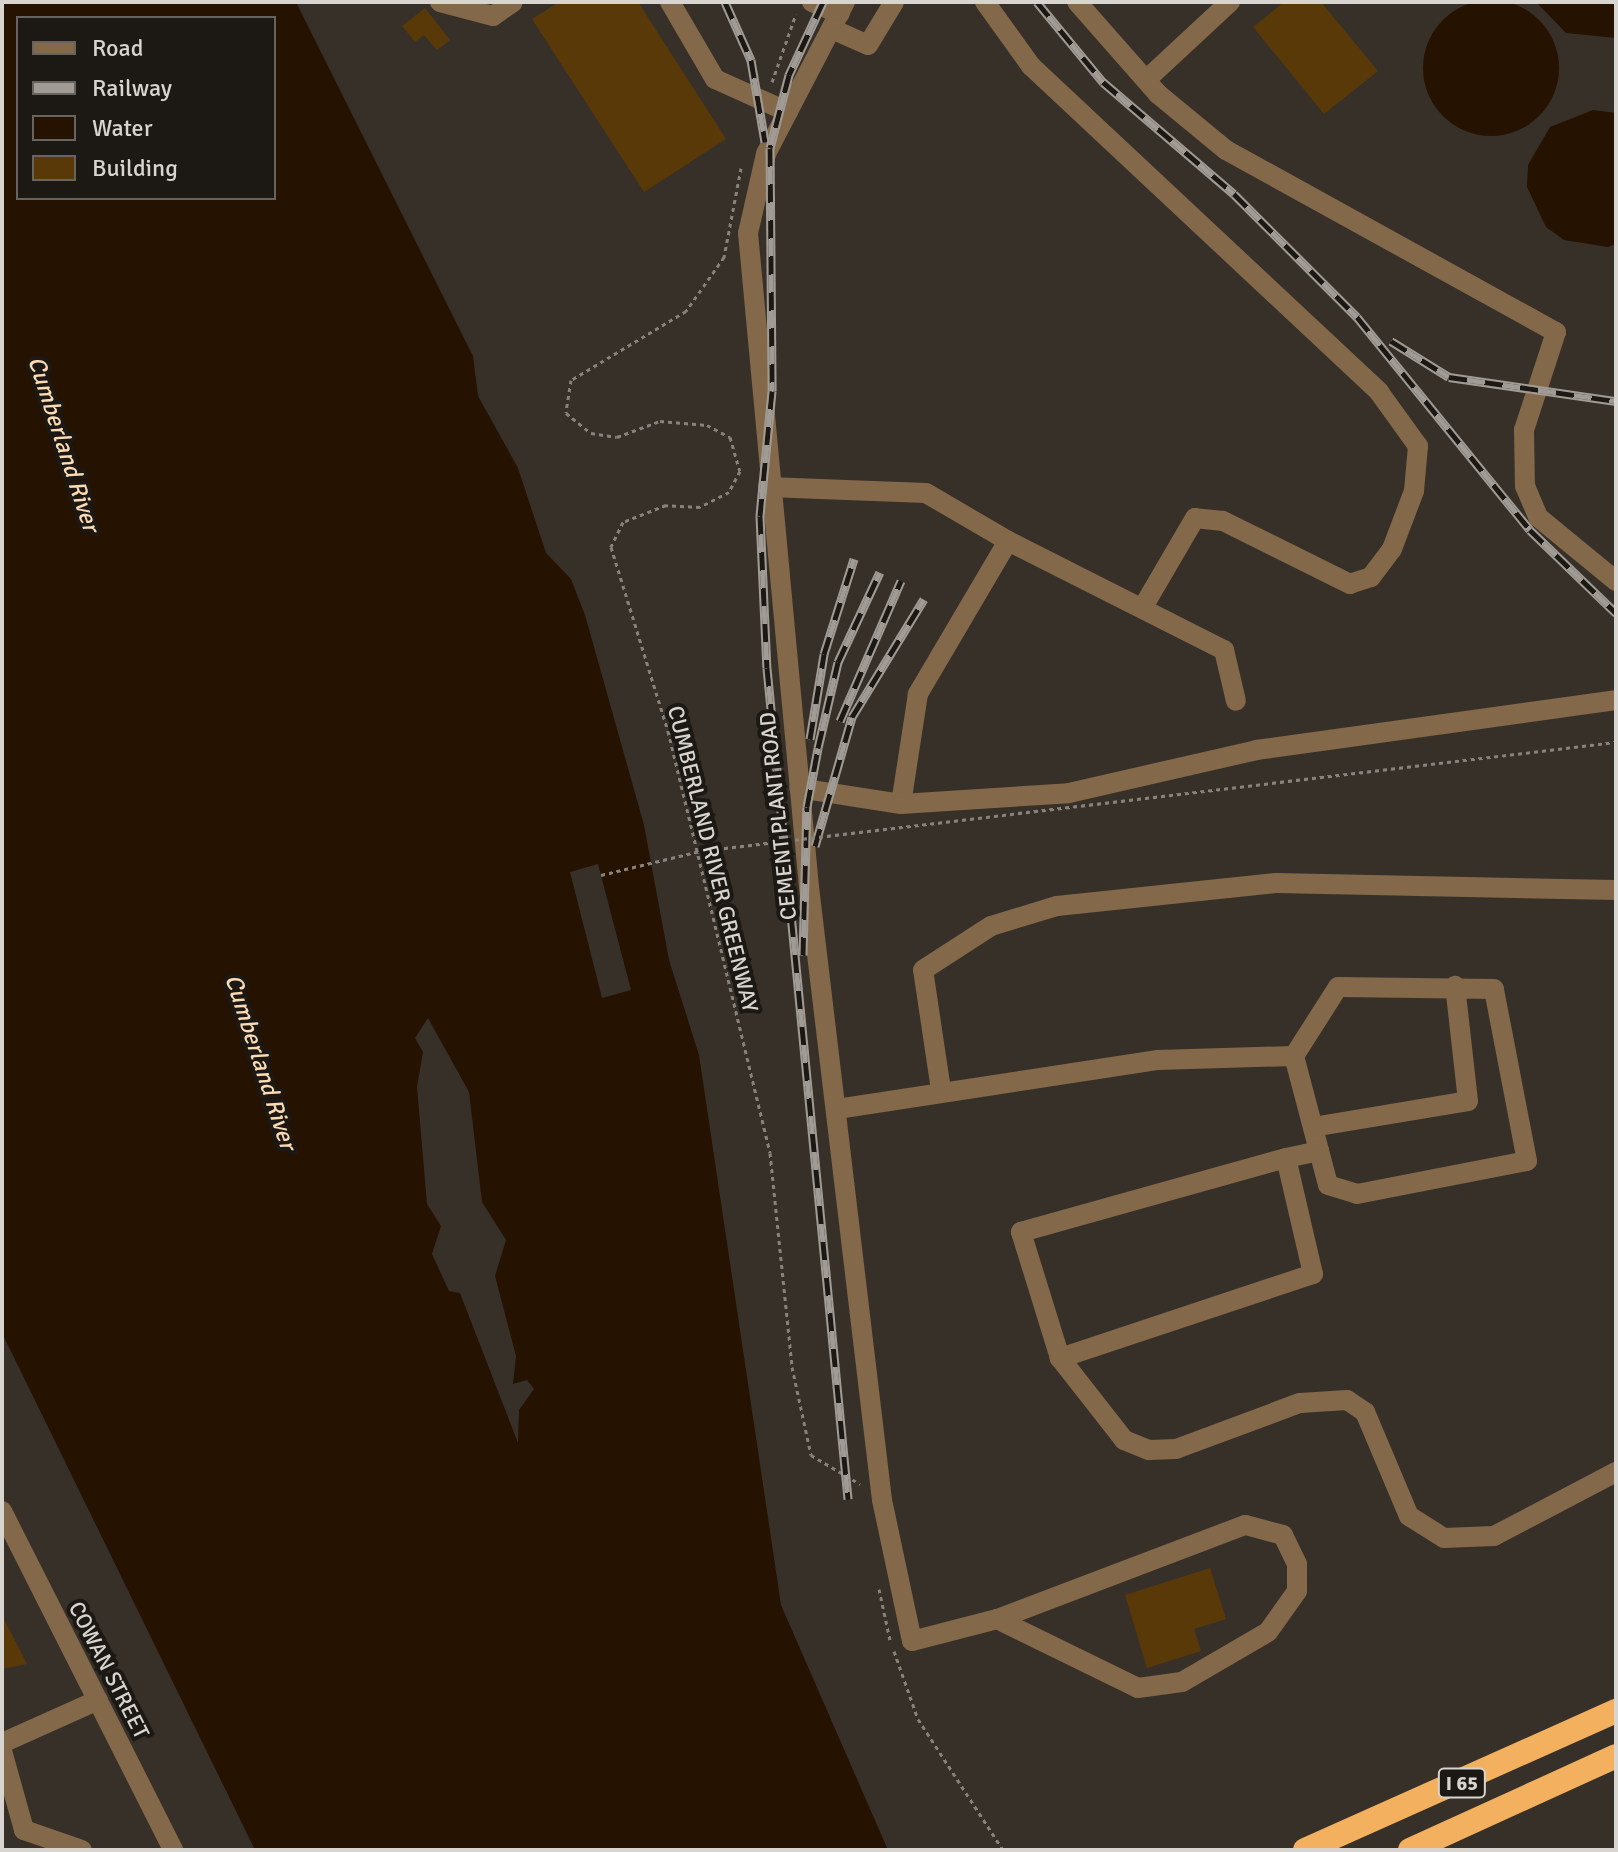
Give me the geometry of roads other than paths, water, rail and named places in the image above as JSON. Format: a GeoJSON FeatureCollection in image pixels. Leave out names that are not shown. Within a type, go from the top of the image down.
{"type":"FeatureCollection","features":[{"type":"Feature","properties":{"kind":"highway","name":"I 65"},"geometry":{"type":"LineString","coordinates":[[1305,1850],[1616,1711]]}},
{"type":"Feature","properties":{"kind":"highway","name":"I 65"},"geometry":{"type":"LineString","coordinates":[[1410,1850],[1616,1756]]}},
{"type":"Feature","properties":{"kind":"street"},"geometry":{"type":"LineString","coordinates":[[440,2],[493,16],[513,2]]}},
{"type":"Feature","properties":{"kind":"street"},"geometry":{"type":"LineString","coordinates":[[670,2],[715,79],[766,106],[788,112]]}},
{"type":"Feature","properties":{"kind":"street"},"geometry":{"type":"LineString","coordinates":[[812,2],[839,15],[868,45],[894,2]]}},
{"type":"Feature","properties":{"kind":"street"},"geometry":{"type":"LineString","coordinates":[[985,2],[1031,66],[1379,392],[1418,446],[1414,491],[1392,549],[1371,577],[1350,584],[1223,521],[1195,518],[1143,607]]}},
{"type":"Feature","properties":{"kind":"street"},"geometry":{"type":"LineString","coordinates":[[1077,2],[1146,80],[1226,150],[1371,236],[1556,332],[1524,430],[1525,486],[1538,517],[1616,581]]}},
{"type":"Feature","properties":{"kind":"street"},"geometry":{"type":"LineString","coordinates":[[1146,80],[1230,2]]}},
{"type":"Feature","properties":{"kind":"street","name":"CEMENT PLANT ROAD"},"geometry":{"type":"LineString","coordinates":[[839,15],[754,184],[748,233],[768,487],[799,788],[882,1500],[912,1641],[997,1619]]}},
{"type":"Feature","properties":{"kind":"street"},"geometry":{"type":"LineString","coordinates":[[768,487],[926,493],[1008,541],[1224,650],[1236,701]]}},
{"type":"Feature","properties":{"kind":"street"},"geometry":{"type":"LineString","coordinates":[[901,804],[918,694],[1008,541]]}},
{"type":"Feature","properties":{"kind":"street"},"geometry":{"type":"LineString","coordinates":[[799,788],[901,804],[1069,793],[1271,748],[1616,700]]}},
{"type":"Feature","properties":{"kind":"street"},"geometry":{"type":"LineString","coordinates":[[941,1090],[923,970],[991,926],[1057,906],[1276,883],[1616,890]]}},
{"type":"Feature","properties":{"kind":"street"},"geometry":{"type":"LineString","coordinates":[[1313,1127],[1468,1101],[1455,986]]}},
{"type":"Feature","properties":{"kind":"street"},"geometry":{"type":"LineString","coordinates":[[1455,986],[1494,989],[1527,1161],[1357,1194],[1328,1185],[1294,1056],[1338,987],[1455,986]]}},
{"type":"Feature","properties":{"kind":"street"},"geometry":{"type":"LineString","coordinates":[[837,1109],[941,1090],[1158,1060],[1294,1056]]}},
{"type":"Feature","properties":{"kind":"street"},"geometry":{"type":"LineString","coordinates":[[1319,1151],[1021,1232],[1060,1358],[1124,1440],[1149,1450],[1176,1449],[1300,1403],[1347,1400],[1365,1412],[1409,1516],[1444,1538],[1494,1536],[1616,1472]]}},
{"type":"Feature","properties":{"kind":"street"},"geometry":{"type":"LineString","coordinates":[[1060,1358],[1313,1274],[1286,1158]]}},
{"type":"Feature","properties":{"kind":"street","name":"COWAN STREET"},"geometry":{"type":"LineString","coordinates":[[2,1511],[173,1850]]}},
{"type":"Feature","properties":{"kind":"street"},"geometry":{"type":"LineString","coordinates":[[1245,1525],[1283,1535],[1297,1564],[1297,1591],[1268,1632],[1182,1682],[1138,1688],[997,1619],[1245,1525]]}},
{"type":"Feature","properties":{"kind":"street"},"geometry":{"type":"LineString","coordinates":[[2,1743],[98,1700]]}},
{"type":"Feature","properties":{"kind":"street"},"geometry":{"type":"LineString","coordinates":[[2,1751],[9,1822],[36,1836],[82,1850]]}},
{"type":"Feature","properties":{"kind":"water"},"geometry":{"type":"Polygon","coordinates":[[[1491,0],[1517,5],[1539,20],[1554,42],[1559,68],[1554,94],[1539,116],[1517,131],[1491,136],[1465,131],[1443,116],[1428,94],[1423,68],[1428,42],[1443,20],[1465,5],[1491,0]]]}},
{"type":"Feature","properties":{"kind":"water","name":"Cumberland River"},"geometry":{"type":"Polygon","coordinates":[[[2,2],[296,2],[473,356],[478,396],[518,468],[546,553],[571,579],[585,615],[644,825],[669,960],[699,1055],[781,1605],[888,1850],[255,1850],[2,1333],[2,2]],[[598,864],[570,872],[602,998],[631,990],[598,864]],[[428,1018],[415,1038],[423,1052],[417,1087],[427,1204],[441,1226],[432,1254],[449,1291],[460,1293],[518,1443],[519,1410],[534,1389],[527,1380],[513,1384],[516,1356],[495,1276],[506,1240],[482,1202],[469,1092],[428,1018]]]}},
{"type":"Feature","properties":{"kind":"water"},"geometry":{"type":"Polygon","coordinates":[[[1536,2],[1616,2],[1616,38],[1566,33],[1536,2]]]}},
{"type":"Feature","properties":{"kind":"water"},"geometry":{"type":"Polygon","coordinates":[[[1593,110],[1616,113],[1616,244],[1608,247],[1564,240],[1546,227],[1527,187],[1528,165],[1550,127],[1593,110]]]}},
{"type":"Feature","properties":{"kind":"railway"},"geometry":{"type":"LineString","coordinates":[[725,2],[751,60],[765,142]]}},
{"type":"Feature","properties":{"kind":"railway"},"geometry":{"type":"LineString","coordinates":[[823,2],[789,75],[770,148],[772,391],[760,516],[767,668],[848,1499]]}},
{"type":"Feature","properties":{"kind":"railway"},"geometry":{"type":"LineString","coordinates":[[1037,2],[1103,82],[1234,194],[1357,317],[1530,530],[1616,613]]}},
{"type":"Feature","properties":{"kind":"railway"},"geometry":{"type":"LineString","coordinates":[[1391,341],[1449,377],[1616,401]]}},
{"type":"Feature","properties":{"kind":"railway"},"geometry":{"type":"LineString","coordinates":[[810,739],[824,654],[854,559]]}},
{"type":"Feature","properties":{"kind":"railway"},"geometry":{"type":"LineString","coordinates":[[803,955],[807,807],[818,748],[838,662],[880,572]]}},
{"type":"Feature","properties":{"kind":"railway"},"geometry":{"type":"LineString","coordinates":[[840,721],[901,581]]}},
{"type":"Feature","properties":{"kind":"railway"},"geometry":{"type":"LineString","coordinates":[[815,846],[852,717],[924,599]]}}]}
